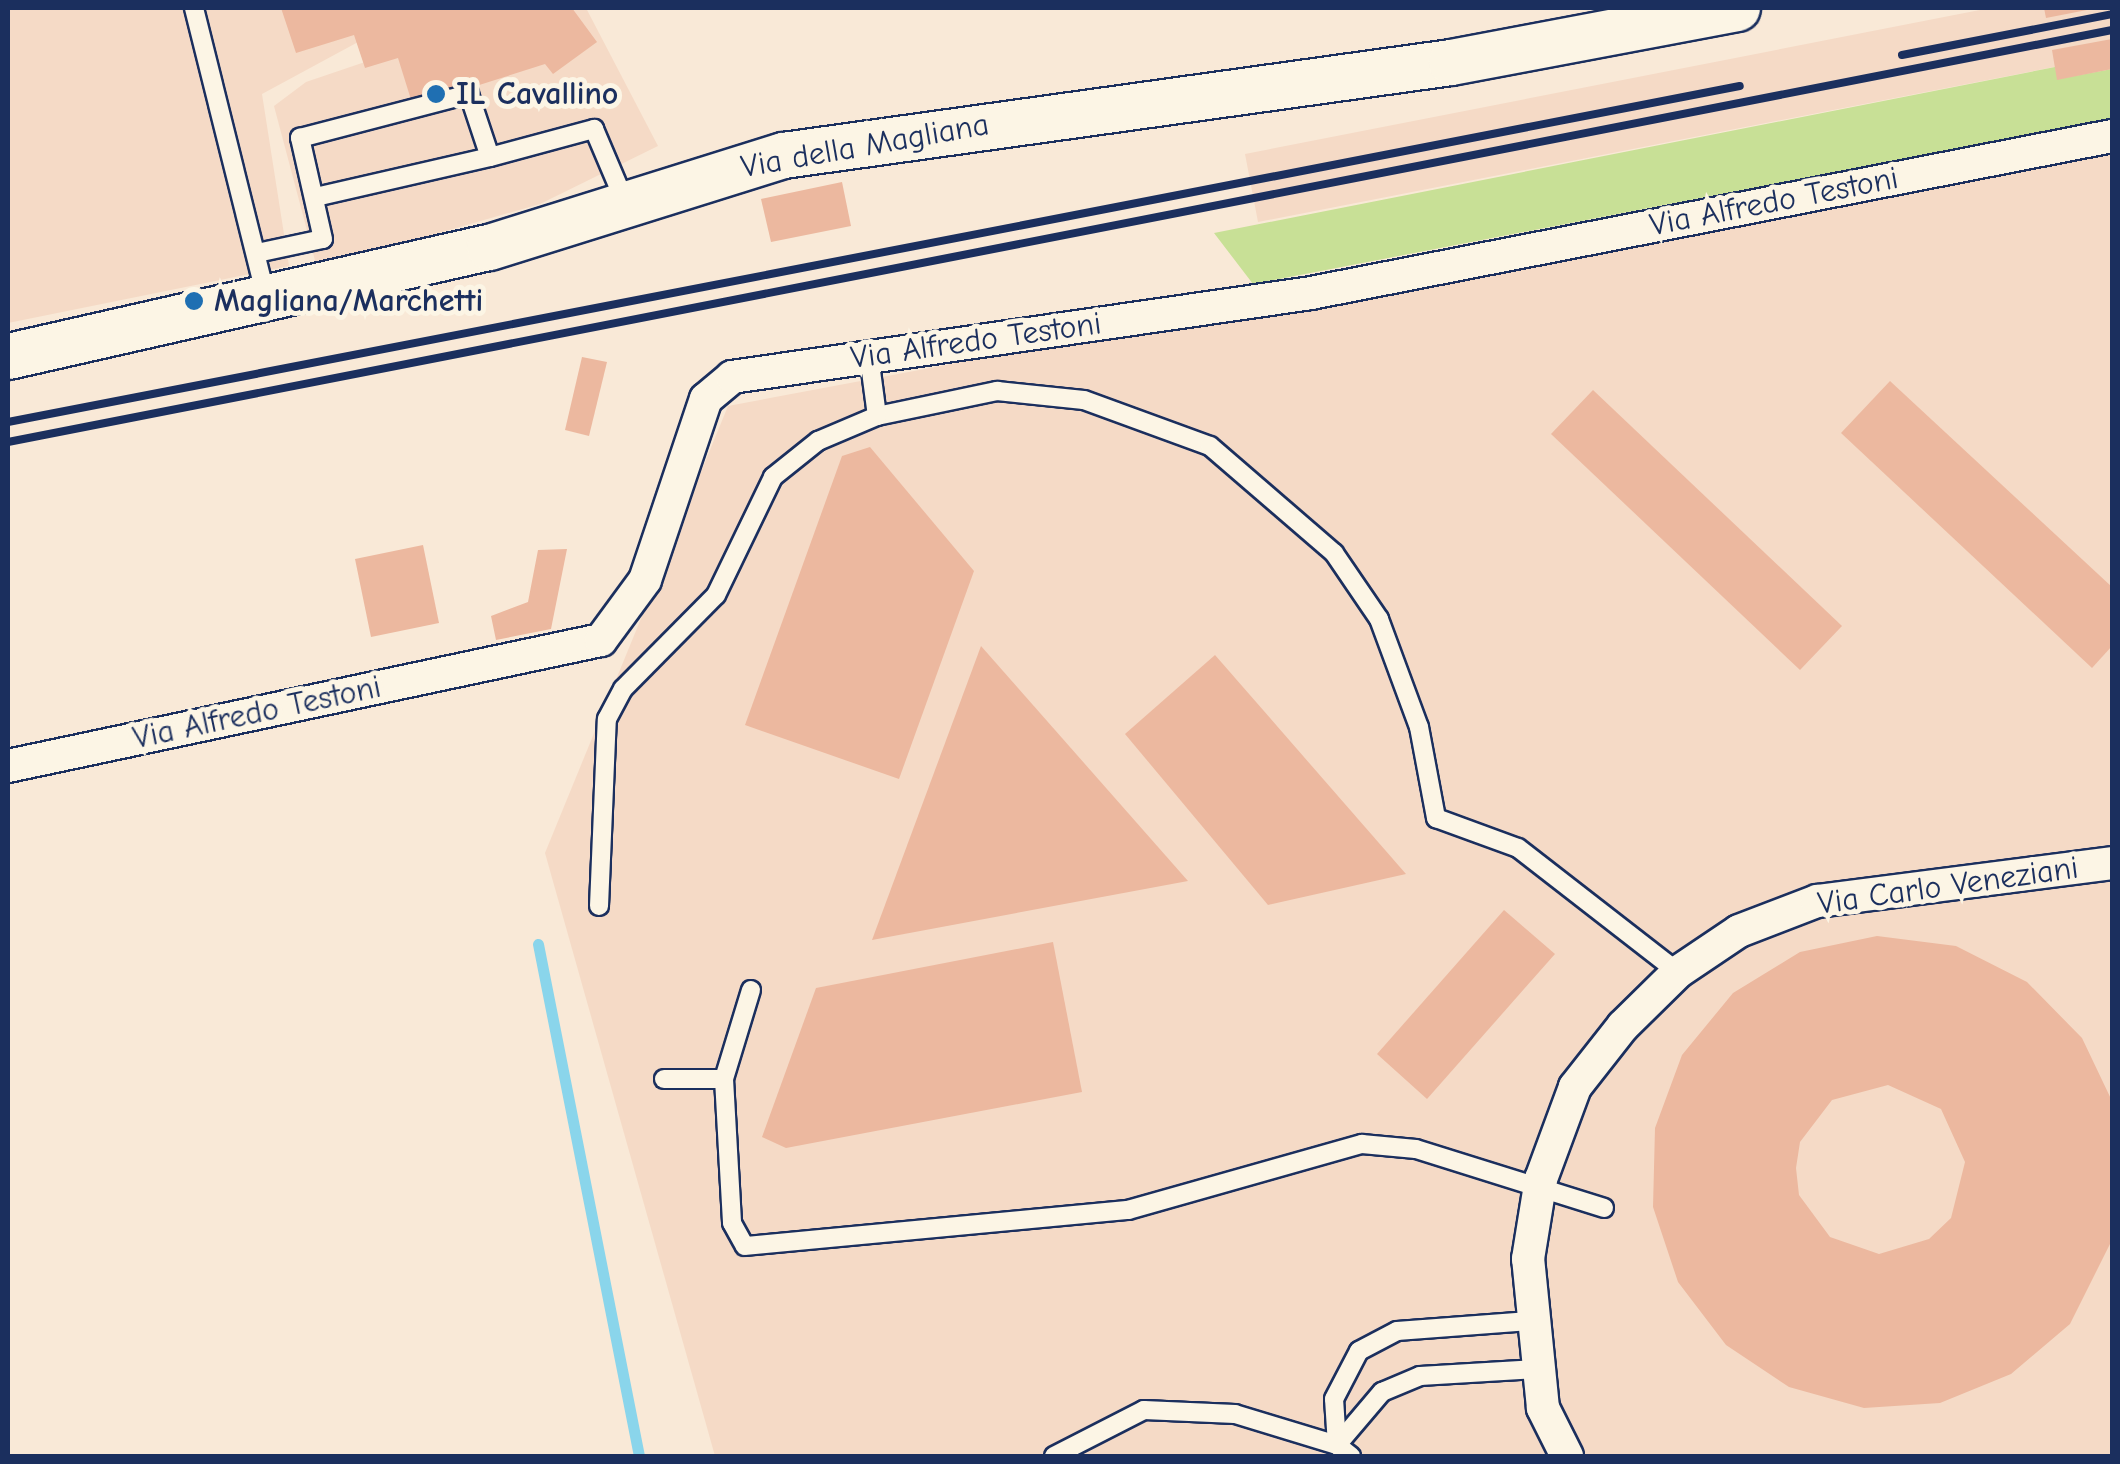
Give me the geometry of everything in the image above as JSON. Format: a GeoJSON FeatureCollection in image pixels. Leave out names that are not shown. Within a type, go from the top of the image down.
{"type":"FeatureCollection","features":[{"type":"Feature","properties":{"kind":"main road","name":"Via della Magliana"},"geometry":{"type":"LineString","coordinates":[[8,356],[268,302],[625,202],[888,136],[1450,62],[1737,8]]}},
{"type":"Feature","properties":{"kind":"street","name":"Via Alfredo Testoni"},"geometry":{"type":"LineString","coordinates":[[8,766],[601,640],[646,580],[712,390],[745,374],[1311,293],[2112,136]]}},
{"type":"Feature","properties":{"kind":"street","name":"Via Carlo Veneziani"},"geometry":{"type":"LineString","coordinates":[[1567,1456],[1536,1369],[1530,1322],[1540,1185],[1575,1088],[1678,972],[1739,930],[1818,902],[2112,863]]}},
{"type":"Feature","properties":{"kind":"lane"},"geometry":{"type":"LineString","coordinates":[[194,8],[268,302]]}},
{"type":"Feature","properties":{"kind":"lane"},"geometry":{"type":"LineString","coordinates":[[257,252],[323,238],[300,138],[469,94],[490,157]]}},
{"type":"Feature","properties":{"kind":"lane"},"geometry":{"type":"LineString","coordinates":[[315,197],[490,157],[594,128],[625,202]]}},
{"type":"Feature","properties":{"kind":"lane"},"geometry":{"type":"LineString","coordinates":[[869,356],[877,416]]}},
{"type":"Feature","properties":{"kind":"lane"},"geometry":{"type":"LineString","coordinates":[[599,906],[601,746],[623,689],[716,594],[772,477],[818,440],[877,416],[997,391],[1084,400],[1210,446],[1334,554],[1380,620],[1419,727],[1436,818],[1518,848],[1678,972]]}},
{"type":"Feature","properties":{"kind":"lane"},"geometry":{"type":"LineString","coordinates":[[751,990],[724,1078],[732,1224],[745,1246],[1128,1210],[1362,1144],[1540,1185],[1604,1208]]}},
{"type":"Feature","properties":{"kind":"lane"},"geometry":{"type":"LineString","coordinates":[[664,1080],[724,1078]]}},
{"type":"Feature","properties":{"kind":"lane"},"geometry":{"type":"LineString","coordinates":[[1344,1451],[1334,1398],[1358,1351],[1397,1332],[1530,1322]]}},
{"type":"Feature","properties":{"kind":"lane"},"geometry":{"type":"LineString","coordinates":[[1344,1451],[1382,1392],[1420,1376],[1536,1369]]}},
{"type":"Feature","properties":{"kind":"lane"},"geometry":{"type":"LineString","coordinates":[[1054,1456],[1144,1410],[1236,1414],[1344,1451]]}},
{"type":"Feature","properties":{"kind":"shaded area"},"geometry":{"type":"Polygon","coordinates":[[[8,8],[421,8],[262,94],[289,266],[8,323],[8,8]]]}},
{"type":"Feature","properties":{"kind":"shaded area"},"geometry":{"type":"Polygon","coordinates":[[[524,8],[586,8],[658,146],[540,204],[317,268],[274,106],[306,82],[524,8]]]}},
{"type":"Feature","properties":{"kind":"shaded area"},"geometry":{"type":"Polygon","coordinates":[[[1990,8],[2112,8],[2112,69],[2057,80],[2054,67],[1258,222],[1245,154],[1990,8]]]}},
{"type":"Feature","properties":{"kind":"shaded area"},"geometry":{"type":"Polygon","coordinates":[[[2112,146],[2112,1456],[715,1456],[545,853],[728,406],[2112,146]]]}},
{"type":"Feature","properties":{"kind":"green space"},"geometry":{"type":"Polygon","coordinates":[[[2055,67],[2058,79],[2112,69],[2112,119],[1253,284],[1214,233],[2055,67]]]}},
{"type":"Feature","properties":{"kind":"building"},"geometry":{"type":"Polygon","coordinates":[[[281,8],[572,8],[597,42],[553,74],[545,64],[413,106],[398,58],[365,68],[354,35],[296,53],[281,8]]]}},
{"type":"Feature","properties":{"kind":"building"},"geometry":{"type":"Polygon","coordinates":[[[2044,8],[2092,8],[2092,9],[2046,18],[2044,8]]]}},
{"type":"Feature","properties":{"kind":"building"},"geometry":{"type":"Polygon","coordinates":[[[2112,39],[2112,69],[2057,80],[2052,50],[2112,39]]]}},
{"type":"Feature","properties":{"kind":"building"},"geometry":{"type":"Polygon","coordinates":[[[842,182],[851,226],[771,242],[761,199],[842,182]]]}},
{"type":"Feature","properties":{"kind":"building"},"geometry":{"type":"Polygon","coordinates":[[[582,357],[607,362],[589,436],[565,430],[582,357]]]}},
{"type":"Feature","properties":{"kind":"building"},"geometry":{"type":"Polygon","coordinates":[[[1890,381],[2112,587],[2112,646],[2092,668],[1841,433],[1890,381]]]}},
{"type":"Feature","properties":{"kind":"building"},"geometry":{"type":"Polygon","coordinates":[[[1593,390],[1842,626],[1800,670],[1551,434],[1593,390]]]}},
{"type":"Feature","properties":{"kind":"building"},"geometry":{"type":"Polygon","coordinates":[[[870,447],[974,571],[899,779],[745,725],[842,456],[870,447]]]}},
{"type":"Feature","properties":{"kind":"building"},"geometry":{"type":"Polygon","coordinates":[[[423,545],[439,623],[371,637],[355,559],[423,545]]]}},
{"type":"Feature","properties":{"kind":"building"},"geometry":{"type":"Polygon","coordinates":[[[567,549],[551,629],[496,640],[491,616],[528,602],[538,550],[567,549]]]}},
{"type":"Feature","properties":{"kind":"building"},"geometry":{"type":"Polygon","coordinates":[[[981,646],[1188,881],[872,940],[981,646]]]}},
{"type":"Feature","properties":{"kind":"building"},"geometry":{"type":"Polygon","coordinates":[[[1215,655],[1406,874],[1268,905],[1125,734],[1215,655]]]}},
{"type":"Feature","properties":{"kind":"building"},"geometry":{"type":"Polygon","coordinates":[[[1504,910],[1555,954],[1427,1099],[1377,1054],[1504,910]]]}},
{"type":"Feature","properties":{"kind":"building"},"geometry":{"type":"Polygon","coordinates":[[[1877,936],[1956,946],[2027,982],[2082,1038],[2112,1101],[2112,1240],[2070,1324],[2011,1374],[1940,1403],[1864,1408],[1789,1387],[1726,1345],[1678,1282],[1653,1207],[1655,1128],[1682,1055],[1733,993],[1800,952],[1877,936]],[[1888,1085],[1832,1100],[1800,1142],[1796,1168],[1799,1195],[1830,1237],[1879,1254],[1929,1239],[1951,1218],[1965,1162],[1941,1109],[1888,1085]]]}},
{"type":"Feature","properties":{"kind":"building"},"geometry":{"type":"Polygon","coordinates":[[[1053,942],[1082,1092],[786,1148],[762,1137],[816,988],[1053,942]]]}},
{"type":"Feature","properties":{"kind":"waterway"},"geometry":{"type":"LineString","coordinates":[[538,944],[639,1456]]}},
{"type":"Feature","properties":{"kind":"railway"},"geometry":{"type":"LineString","coordinates":[[1902,55],[2112,14]]}},
{"type":"Feature","properties":{"kind":"railway"},"geometry":{"type":"LineString","coordinates":[[8,442],[2112,30]]}},
{"type":"Feature","properties":{"kind":"railway"},"geometry":{"type":"LineString","coordinates":[[8,422],[1740,86]]}},
{"type":"Feature","properties":{"kind":"place","name":"IL Cavallino"},"geometry":{"type":"Point","coordinates":[436,94]}},
{"type":"Feature","properties":{"kind":"place","name":"Magliana/Marchetti"},"geometry":{"type":"Point","coordinates":[194,301]}}]}
